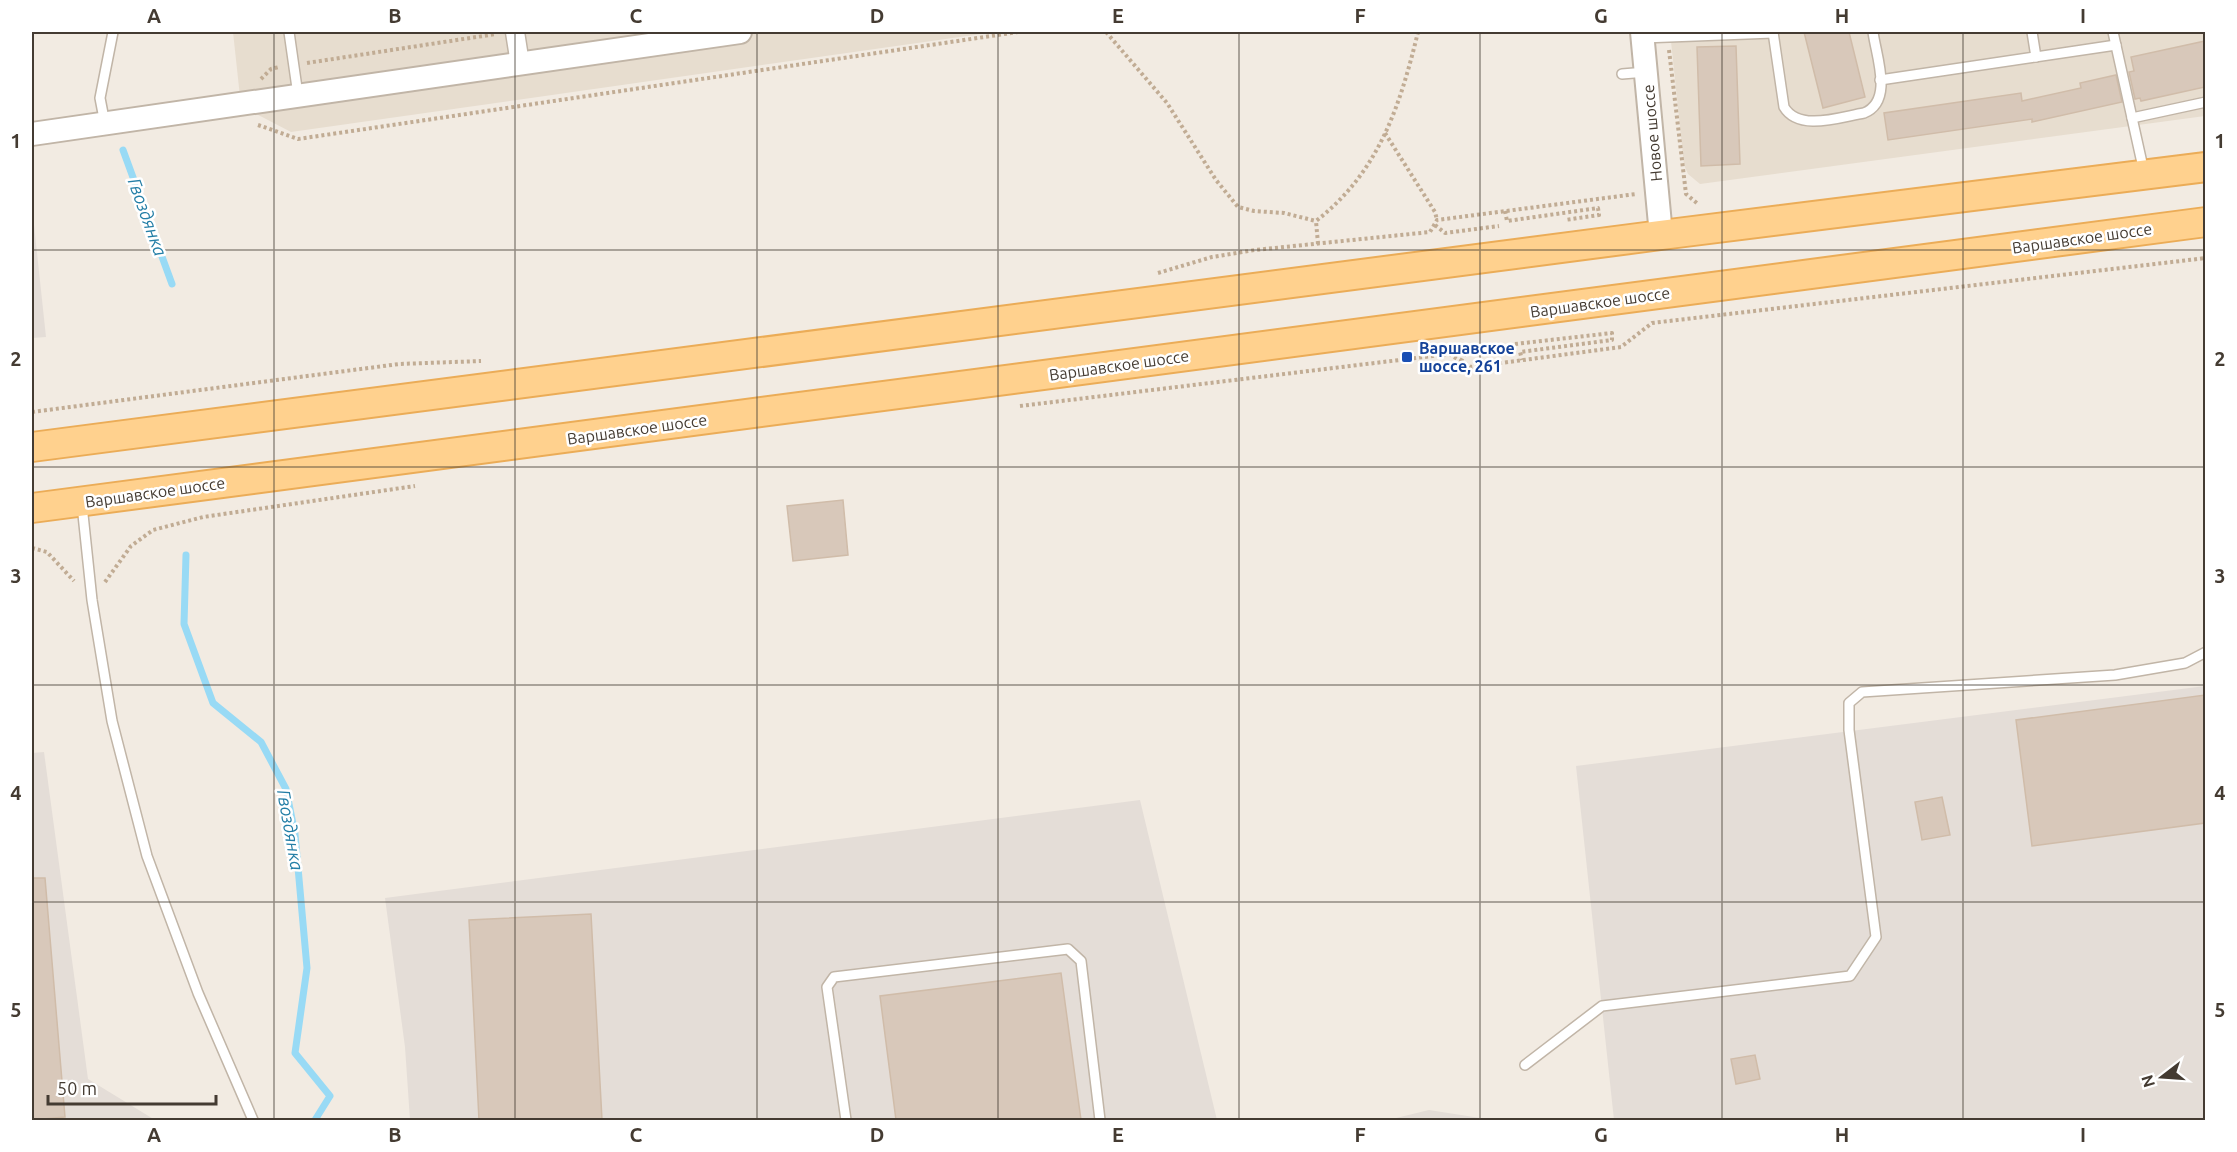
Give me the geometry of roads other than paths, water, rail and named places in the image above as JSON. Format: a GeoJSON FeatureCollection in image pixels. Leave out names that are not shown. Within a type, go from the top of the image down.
{"type":"FeatureCollection","features":[{"type":"Feature","properties":{"kind":"main road"},"geometry":{"type":"LineString","coordinates":[[32,447],[1661,235],[2205,167]]}},
{"type":"Feature","properties":{"kind":"main road","name":"Варшавское шоссе"},"geometry":{"type":"LineString","coordinates":[[32,508],[2205,222]]}},
{"type":"Feature","properties":{"kind":"street"},"geometry":{"type":"LineString","coordinates":[[515,32],[520,64]]}},
{"type":"Feature","properties":{"kind":"street"},"geometry":{"type":"LineString","coordinates":[[32,134],[298,98],[740,32]]}},
{"type":"Feature","properties":{"kind":"street","name":"Новое шоссе"},"geometry":{"type":"LineString","coordinates":[[1643,34],[1661,235]]}},
{"type":"Feature","properties":{"kind":"lane"},"geometry":{"type":"LineString","coordinates":[[105,124],[100,98],[113,32]]}},
{"type":"Feature","properties":{"kind":"lane"},"geometry":{"type":"LineString","coordinates":[[288,32],[298,98]]}},
{"type":"Feature","properties":{"kind":"lane"},"geometry":{"type":"LineString","coordinates":[[1643,34],[1667,37],[1773,32],[1784,107],[1795,119],[1812,120],[1873,110],[1879,103],[1882,92],[1873,32]]}},
{"type":"Feature","properties":{"kind":"lane"},"geometry":{"type":"LineString","coordinates":[[2032,32],[2036,57]]}},
{"type":"Feature","properties":{"kind":"lane"},"geometry":{"type":"LineString","coordinates":[[2113,32],[2145,175]]}},
{"type":"Feature","properties":{"kind":"lane"},"geometry":{"type":"LineString","coordinates":[[1880,80],[2116,45]]}},
{"type":"Feature","properties":{"kind":"lane"},"geometry":{"type":"LineString","coordinates":[[1622,74],[1646,72]]}},
{"type":"Feature","properties":{"kind":"lane"},"geometry":{"type":"LineString","coordinates":[[2132,118],[2205,102]]}},
{"type":"Feature","properties":{"kind":"lane"},"geometry":{"type":"LineString","coordinates":[[82,502],[92,600],[112,722],[147,856],[198,993],[253,1120]]}},
{"type":"Feature","properties":{"kind":"lane"},"geometry":{"type":"LineString","coordinates":[[1525,1065],[1602,1006],[1850,976],[1876,937],[1849,730],[1849,703],[1862,692],[2115,675],[2186,663],[2205,652]]}},
{"type":"Feature","properties":{"kind":"lane"},"geometry":{"type":"LineString","coordinates":[[846,1120],[827,987],[834,977],[1068,949],[1080,961],[1100,1120]]}},
{"type":"Feature","properties":{"kind":"waterway","name":"Гвоздянка"},"geometry":{"type":"LineString","coordinates":[[123,150],[172,284]]}},
{"type":"Feature","properties":{"kind":"waterway","name":"Гвоздянка"},"geometry":{"type":"LineString","coordinates":[[186,555],[184,624],[213,703],[261,742],[286,789],[295,834],[307,968],[295,1053],[330,1096],[315,1120]]}},
{"type":"Feature","properties":{"kind":"place","name":"Варшавское шоссе, 261"},"geometry":{"type":"Point","coordinates":[1407,357]}}]}
